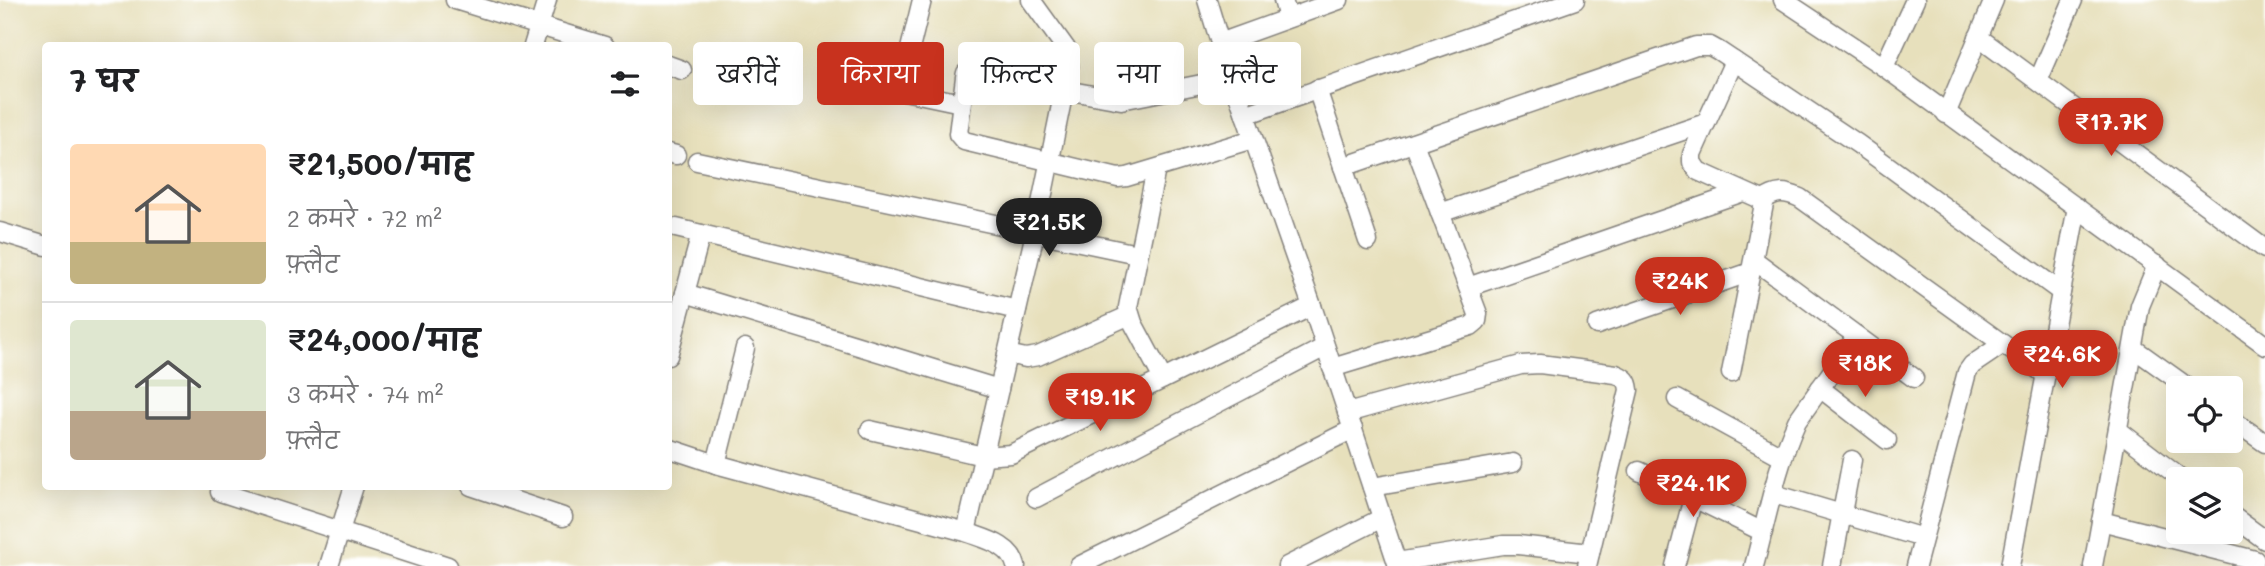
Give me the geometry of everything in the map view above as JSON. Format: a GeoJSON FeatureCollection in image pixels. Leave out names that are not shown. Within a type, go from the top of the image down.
{"type":"FeatureCollection","features":[{"type":"Feature","properties":{"kind":"street"},"geometry":{"type":"LineString","coordinates":[[455,0],[592,42]]}},
{"type":"Feature","properties":{"kind":"street"},"geometry":{"type":"LineString","coordinates":[[534,42],[547,0]]}},
{"type":"Feature","properties":{"kind":"street"},"geometry":{"type":"LineString","coordinates":[[912,42],[922,0]]}},
{"type":"Feature","properties":{"kind":"street"},"geometry":{"type":"LineString","coordinates":[[1031,0],[1061,42]]}},
{"type":"Feature","properties":{"kind":"street"},"geometry":{"type":"LineString","coordinates":[[1207,0],[1220,42]]}},
{"type":"Feature","properties":{"kind":"street"},"geometry":{"type":"LineString","coordinates":[[1283,0],[1288,18]]}},
{"type":"Feature","properties":{"kind":"street"},"geometry":{"type":"LineString","coordinates":[[1223,42],[1339,0]]}},
{"type":"Feature","properties":{"kind":"street"},"geometry":{"type":"LineString","coordinates":[[1245,115],[1575,0]]}},
{"type":"Feature","properties":{"kind":"street"},"geometry":{"type":"LineString","coordinates":[[1783,0],[1884,67],[2265,345]]}},
{"type":"Feature","properties":{"kind":"street"},"geometry":{"type":"LineString","coordinates":[[1884,67],[1915,0]]}},
{"type":"Feature","properties":{"kind":"street"},"geometry":{"type":"LineString","coordinates":[[1946,114],[1993,0]]}},
{"type":"Feature","properties":{"kind":"street"},"geometry":{"type":"LineString","coordinates":[[2038,80],[2073,0]]}},
{"type":"Feature","properties":{"kind":"street"},"geometry":{"type":"LineString","coordinates":[[1978,37],[2265,249]]}},
{"type":"Feature","properties":{"kind":"street"},"geometry":{"type":"LineString","coordinates":[[1343,167],[1696,46],[1710,46],[1858,144],[2061,292]]}},
{"type":"Feature","properties":{"kind":"street"},"geometry":{"type":"LineString","coordinates":[[1731,373],[1765,209],[1762,201],[1698,171],[1692,154],[1734,61]]}},
{"type":"Feature","properties":{"kind":"street"},"geometry":{"type":"LineString","coordinates":[[1080,93],[1121,100],[1198,85]]}},
{"type":"Feature","properties":{"kind":"street"},"geometry":{"type":"LineString","coordinates":[[1317,89],[1368,241]]}},
{"type":"Feature","properties":{"kind":"street"},"geometry":{"type":"LineString","coordinates":[[961,105],[958,134],[964,141],[1118,178],[1253,139]]}},
{"type":"Feature","properties":{"kind":"street"},"geometry":{"type":"LineString","coordinates":[[966,532],[1062,105]]}},
{"type":"Feature","properties":{"kind":"street"},"geometry":{"type":"LineString","coordinates":[[1079,566],[1350,421],[1521,365],[1540,364],[1616,374],[1624,377],[1628,383],[1629,390],[1588,559],[1518,545],[1503,545],[1398,564],[1382,519],[1372,487],[1350,421],[1325,347],[1241,105]]}},
{"type":"Feature","properties":{"kind":"street"},"geometry":{"type":"LineString","coordinates":[[1440,213],[1706,123]]}},
{"type":"Feature","properties":{"kind":"street"},"geometry":{"type":"LineString","coordinates":[[1332,368],[1475,324],[1478,314],[1415,143]]}},
{"type":"Feature","properties":{"kind":"street"},"geometry":{"type":"LineString","coordinates":[[698,162],[1137,254]]}},
{"type":"Feature","properties":{"kind":"street"},"geometry":{"type":"LineString","coordinates":[[1156,169],[1128,298],[1130,315],[1163,379]]}},
{"type":"Feature","properties":{"kind":"street"},"geometry":{"type":"LineString","coordinates":[[1468,288],[1743,192]]}},
{"type":"Feature","properties":{"kind":"street"},"geometry":{"type":"LineString","coordinates":[[1762,201],[1780,192],[1800,198],[2046,375]]}},
{"type":"Feature","properties":{"kind":"street"},"geometry":{"type":"LineString","coordinates":[[2010,566],[2077,207]]}},
{"type":"Feature","properties":{"kind":"street"},"geometry":{"type":"LineString","coordinates":[[676,228],[1017,310]]}},
{"type":"Feature","properties":{"kind":"street"},"geometry":{"type":"LineString","coordinates":[[0,232],[42,245]]}},
{"type":"Feature","properties":{"kind":"street"},"geometry":{"type":"LineString","coordinates":[[672,341],[701,234]]}},
{"type":"Feature","properties":{"kind":"street"},"geometry":{"type":"LineString","coordinates":[[2093,566],[2144,294],[2157,265]]}},
{"type":"Feature","properties":{"kind":"street"},"geometry":{"type":"LineString","coordinates":[[1597,325],[1753,266]]}},
{"type":"Feature","properties":{"kind":"street"},"geometry":{"type":"LineString","coordinates":[[1753,266],[1914,378]]}},
{"type":"Feature","properties":{"kind":"street"},"geometry":{"type":"LineString","coordinates":[[685,293],[999,389]]}},
{"type":"Feature","properties":{"kind":"street"},"geometry":{"type":"LineString","coordinates":[[870,430],[984,456],[1011,454],[1311,306]]}},
{"type":"Feature","properties":{"kind":"street"},"geometry":{"type":"LineString","coordinates":[[1007,354],[1026,358],[1038,356],[1130,315]]}},
{"type":"Feature","properties":{"kind":"street"},"geometry":{"type":"LineString","coordinates":[[1754,566],[1783,457],[1797,421],[1857,336]]}},
{"type":"Feature","properties":{"kind":"street"},"geometry":{"type":"LineString","coordinates":[[1916,566],[1967,372],[1972,365],[2003,344]]}},
{"type":"Feature","properties":{"kind":"street"},"geometry":{"type":"LineString","coordinates":[[1036,498],[1325,347]]}},
{"type":"Feature","properties":{"kind":"street"},"geometry":{"type":"LineString","coordinates":[[716,464],[745,348]]}},
{"type":"Feature","properties":{"kind":"street"},"geometry":{"type":"LineString","coordinates":[[2133,348],[2172,376]]}},
{"type":"Feature","properties":{"kind":"street"},"geometry":{"type":"LineString","coordinates":[[1820,388],[1887,440]]}},
{"type":"Feature","properties":{"kind":"street"},"geometry":{"type":"LineString","coordinates":[[1677,399],[1783,457]]}},
{"type":"Feature","properties":{"kind":"street"},"geometry":{"type":"LineString","coordinates":[[2243,427],[2265,443]]}},
{"type":"Feature","properties":{"kind":"street"},"geometry":{"type":"LineString","coordinates":[[2118,430],[2166,467]]}},
{"type":"Feature","properties":{"kind":"street"},"geometry":{"type":"LineString","coordinates":[[672,449],[716,464],[966,532],[1005,549],[1014,558],[1016,566]]}},
{"type":"Feature","properties":{"kind":"street"},"geometry":{"type":"LineString","coordinates":[[1832,566],[1852,460]]}},
{"type":"Feature","properties":{"kind":"street"},"geometry":{"type":"LineString","coordinates":[[1372,487],[1513,463]]}},
{"type":"Feature","properties":{"kind":"street"},"geometry":{"type":"LineString","coordinates":[[1639,471],[1763,532]]}},
{"type":"Feature","properties":{"kind":"street"},"geometry":{"type":"LineString","coordinates":[[329,566],[353,490]]}},
{"type":"Feature","properties":{"kind":"street"},"geometry":{"type":"LineString","coordinates":[[483,490],[563,517]]}},
{"type":"Feature","properties":{"kind":"street"},"geometry":{"type":"LineString","coordinates":[[220,492],[448,566]]}},
{"type":"Feature","properties":{"kind":"street"},"geometry":{"type":"LineString","coordinates":[[1774,494],[1923,538]]}},
{"type":"Feature","properties":{"kind":"street"},"geometry":{"type":"LineString","coordinates":[[1675,566],[1693,498]]}},
{"type":"Feature","properties":{"kind":"street"},"geometry":{"type":"LineString","coordinates":[[1287,566],[1382,519]]}},
{"type":"Feature","properties":{"kind":"street"},"geometry":{"type":"LineString","coordinates":[[2101,521],[2254,563],[2263,539],[2243,524]]}}]}
